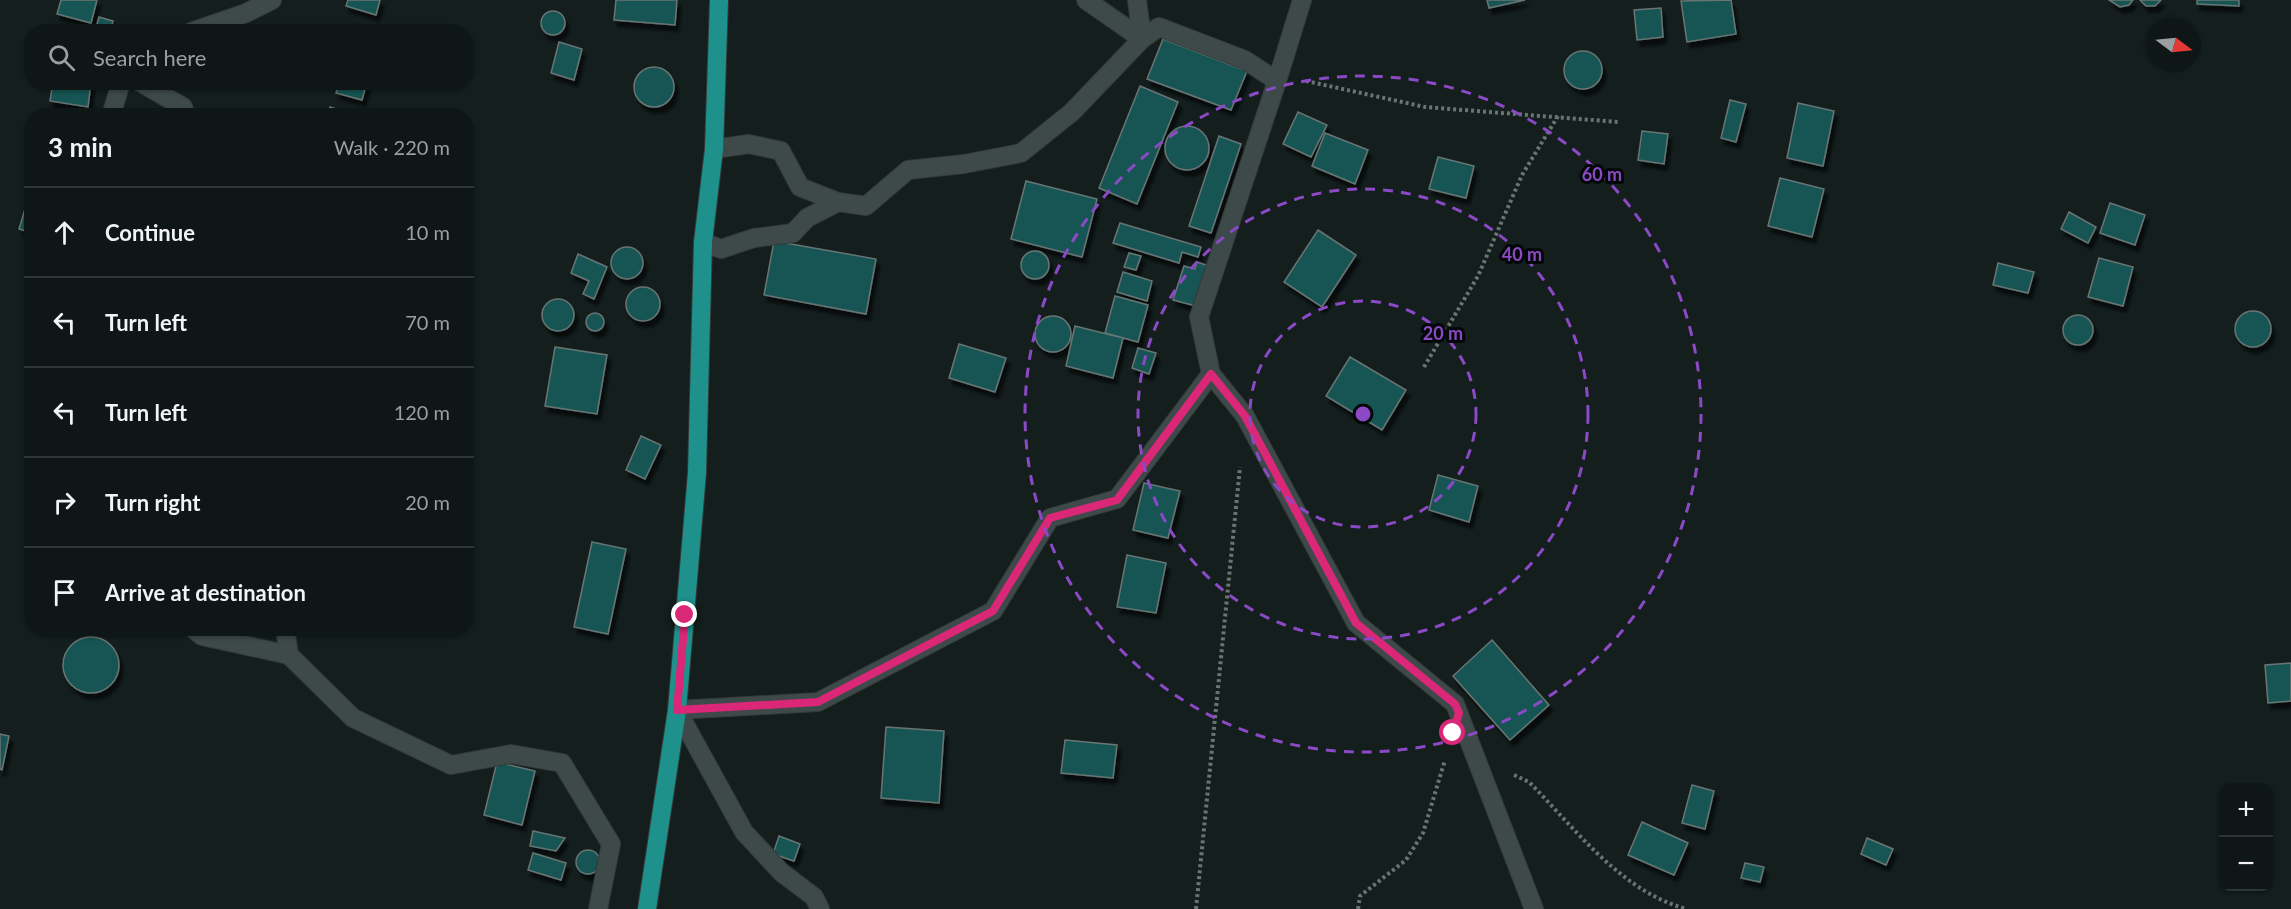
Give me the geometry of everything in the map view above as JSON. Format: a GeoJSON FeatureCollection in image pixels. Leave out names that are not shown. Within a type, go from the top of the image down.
{"type":"FeatureCollection","features":[{"type":"Feature","properties":{"kind":"main road"},"geometry":{"type":"LineString","coordinates":[[647,909],[677,710],[697,473],[703,242],[714,149],[719,0]]}},
{"type":"Feature","properties":{"kind":"street"},"geometry":{"type":"LineString","coordinates":[[214,24],[246,13],[272,0]]}},
{"type":"Feature","properties":{"kind":"street"},"geometry":{"type":"LineString","coordinates":[[1086,0],[1142,39]]}},
{"type":"Feature","properties":{"kind":"street"},"geometry":{"type":"LineString","coordinates":[[1137,0],[1142,39]]}},
{"type":"Feature","properties":{"kind":"street"},"geometry":{"type":"LineString","coordinates":[[1302,0],[1199,317],[1211,374],[1245,416],[1356,623],[1455,704],[1534,909]]}},
{"type":"Feature","properties":{"kind":"street"},"geometry":{"type":"LineString","coordinates":[[714,149],[749,144],[781,151],[800,188],[838,202],[866,206],[908,170],[964,164],[1021,153],[1072,112],[1142,39],[1159,27],[1245,60],[1278,78]]}},
{"type":"Feature","properties":{"kind":"street"},"geometry":{"type":"LineString","coordinates":[[113,108],[119,90]]}},
{"type":"Feature","properties":{"kind":"street"},"geometry":{"type":"LineString","coordinates":[[154,90],[183,108]]}},
{"type":"Feature","properties":{"kind":"street"},"geometry":{"type":"LineString","coordinates":[[703,242],[721,249],[754,238],[793,233],[807,218],[838,202]]}},
{"type":"Feature","properties":{"kind":"street"},"geometry":{"type":"LineString","coordinates":[[820,909],[814,897],[781,872],[744,832],[677,710],[818,702],[993,611],[1050,518],[1117,500],[1211,374]]}},
{"type":"Feature","properties":{"kind":"street"},"geometry":{"type":"LineString","coordinates":[[202,636],[289,655],[353,718],[451,765],[511,754],[562,763],[611,844],[598,909]]}},
{"type":"Feature","properties":{"kind":"street"},"geometry":{"type":"LineString","coordinates":[[286,636],[289,655]]}},
{"type":"Feature","properties":{"kind":"path"},"geometry":{"type":"LineString","coordinates":[[1278,78],[1425,107],[1618,122]]}},
{"type":"Feature","properties":{"kind":"path"},"geometry":{"type":"LineString","coordinates":[[1424,367],[1478,276],[1522,175],[1558,116]]}},
{"type":"Feature","properties":{"kind":"path"},"geometry":{"type":"LineString","coordinates":[[1196,909],[1240,463]]}},
{"type":"Feature","properties":{"kind":"path"},"geometry":{"type":"LineString","coordinates":[[1358,909],[1360,896],[1406,860],[1423,833],[1459,713]]}},
{"type":"Feature","properties":{"kind":"path"},"geometry":{"type":"LineString","coordinates":[[1477,759],[1529,782],[1622,875],[1664,903],[1687,909]]}},
{"type":"Feature","properties":{"kind":"building"},"geometry":{"type":"Polygon","coordinates":[[[61,0],[97,0],[91,23],[57,14],[61,0]]]}},
{"type":"Feature","properties":{"kind":"building"},"geometry":{"type":"Polygon","coordinates":[[[348,0],[380,0],[376,15],[346,6],[348,0]]]}},
{"type":"Feature","properties":{"kind":"building"},"geometry":{"type":"Polygon","coordinates":[[[616,0],[677,0],[675,25],[614,20],[616,0]]]}},
{"type":"Feature","properties":{"kind":"building"},"geometry":{"type":"Polygon","coordinates":[[[1487,0],[1525,0],[1489,8],[1487,0]]]}},
{"type":"Feature","properties":{"kind":"building"},"geometry":{"type":"Polygon","coordinates":[[[1731,0],[1736,34],[1687,42],[1681,1],[1731,0]]]}},
{"type":"Feature","properties":{"kind":"building"},"geometry":{"type":"Polygon","coordinates":[[[2109,0],[2133,0],[2129,5],[2120,7],[2109,0]]]}},
{"type":"Feature","properties":{"kind":"building"},"geometry":{"type":"Polygon","coordinates":[[[2140,0],[2161,0],[2155,6],[2146,6],[2140,0]]]}},
{"type":"Feature","properties":{"kind":"building"},"geometry":{"type":"Polygon","coordinates":[[[2197,0],[2239,0],[2239,6],[2197,4],[2197,0]]]}},
{"type":"Feature","properties":{"kind":"building"},"geometry":{"type":"Polygon","coordinates":[[[1661,8],[1663,37],[1637,40],[1634,10],[1661,8]]]}},
{"type":"Feature","properties":{"kind":"building"},"geometry":{"type":"Polygon","coordinates":[[[553,11],[558,12],[564,18],[564,28],[558,34],[553,35],[548,34],[542,28],[541,23],[542,18],[548,12],[553,11]]]}},
{"type":"Feature","properties":{"kind":"building"},"geometry":{"type":"Polygon","coordinates":[[[99,17],[113,21],[112,24],[97,24],[99,17]]]}},
{"type":"Feature","properties":{"kind":"building"},"geometry":{"type":"Polygon","coordinates":[[[1163,39],[1247,71],[1231,110],[1147,79],[1163,39]]]}},
{"type":"Feature","properties":{"kind":"building"},"geometry":{"type":"Polygon","coordinates":[[[559,42],[582,49],[574,80],[551,73],[559,42]]]}},
{"type":"Feature","properties":{"kind":"building"},"geometry":{"type":"Polygon","coordinates":[[[1583,51],[1596,57],[1602,70],[1596,83],[1583,89],[1570,83],[1564,70],[1570,57],[1583,51]]]}},
{"type":"Feature","properties":{"kind":"building"},"geometry":{"type":"Polygon","coordinates":[[[654,67],[662,68],[668,73],[673,79],[673,95],[668,101],[662,106],[654,107],[646,106],[640,101],[635,95],[634,87],[635,79],[640,73],[646,68],[654,67]]]}},
{"type":"Feature","properties":{"kind":"building"},"geometry":{"type":"Polygon","coordinates":[[[1140,86],[1178,102],[1137,204],[1099,188],[1140,86]]]}},
{"type":"Feature","properties":{"kind":"building"},"geometry":{"type":"Polygon","coordinates":[[[52,90],[90,90],[88,107],[50,101],[52,90]]]}},
{"type":"Feature","properties":{"kind":"building"},"geometry":{"type":"Polygon","coordinates":[[[337,90],[365,90],[362,100],[336,93],[337,90]]]}},
{"type":"Feature","properties":{"kind":"building"},"geometry":{"type":"Polygon","coordinates":[[[1730,100],[1746,104],[1736,142],[1721,138],[1730,100]]]}},
{"type":"Feature","properties":{"kind":"building"},"geometry":{"type":"Polygon","coordinates":[[[1798,103],[1834,111],[1823,166],[1787,158],[1798,103]]]}},
{"type":"Feature","properties":{"kind":"building"},"geometry":{"type":"Polygon","coordinates":[[[1298,112],[1327,125],[1311,157],[1283,144],[1298,112]]]}},
{"type":"Feature","properties":{"kind":"building"},"geometry":{"type":"Polygon","coordinates":[[[1187,126],[1202,133],[1209,148],[1202,163],[1187,170],[1172,163],[1165,148],[1172,133],[1187,126]]]}},
{"type":"Feature","properties":{"kind":"building"},"geometry":{"type":"Polygon","coordinates":[[[1642,131],[1668,134],[1664,164],[1638,160],[1642,131]]]}},
{"type":"Feature","properties":{"kind":"building"},"geometry":{"type":"Polygon","coordinates":[[[1325,133],[1368,150],[1355,184],[1312,166],[1325,133]]]}},
{"type":"Feature","properties":{"kind":"building"},"geometry":{"type":"Polygon","coordinates":[[[1219,136],[1241,144],[1211,233],[1189,226],[1219,136]]]}},
{"type":"Feature","properties":{"kind":"building"},"geometry":{"type":"Polygon","coordinates":[[[1438,157],[1474,166],[1466,198],[1429,189],[1438,157]]]}},
{"type":"Feature","properties":{"kind":"building"},"geometry":{"type":"Polygon","coordinates":[[[1780,178],[1824,189],[1812,237],[1768,226],[1780,178]]]}},
{"type":"Feature","properties":{"kind":"building"},"geometry":{"type":"Polygon","coordinates":[[[1026,181],[1097,199],[1082,257],[1011,239],[1026,181]]]}},
{"type":"Feature","properties":{"kind":"building"},"geometry":{"type":"Polygon","coordinates":[[[2110,203],[2145,215],[2135,245],[2100,233],[2110,203]]]}},
{"type":"Feature","properties":{"kind":"building"},"geometry":{"type":"Polygon","coordinates":[[[24,212],[24,231],[19,229],[24,212]]]}},
{"type":"Feature","properties":{"kind":"building"},"geometry":{"type":"Polygon","coordinates":[[[2069,212],[2096,227],[2088,243],[2061,229],[2069,212]]]}},
{"type":"Feature","properties":{"kind":"building"},"geometry":{"type":"Polygon","coordinates":[[[1120,223],[1201,247],[1198,257],[1182,252],[1179,263],[1113,243],[1120,223]]]}},
{"type":"Feature","properties":{"kind":"building"},"geometry":{"type":"Polygon","coordinates":[[[1318,230],[1356,255],[1322,307],[1284,282],[1318,230]]]}},
{"type":"Feature","properties":{"kind":"building"},"geometry":{"type":"Polygon","coordinates":[[[774,241],[876,259],[866,314],[764,295],[774,241]]]}},
{"type":"Feature","properties":{"kind":"building"},"geometry":{"type":"Polygon","coordinates":[[[627,247],[638,252],[643,263],[638,274],[627,279],[616,274],[611,263],[616,252],[627,247]]]}},
{"type":"Feature","properties":{"kind":"building"},"geometry":{"type":"Polygon","coordinates":[[[1035,251],[1045,255],[1049,265],[1045,275],[1035,279],[1025,275],[1021,265],[1025,255],[1035,251]]]}},
{"type":"Feature","properties":{"kind":"building"},"geometry":{"type":"Polygon","coordinates":[[[1129,253],[1141,256],[1136,270],[1124,267],[1129,253]]]}},
{"type":"Feature","properties":{"kind":"building"},"geometry":{"type":"Polygon","coordinates":[[[578,254],[607,267],[594,299],[583,294],[589,281],[571,273],[578,254]]]}},
{"type":"Feature","properties":{"kind":"building"},"geometry":{"type":"Polygon","coordinates":[[[2099,258],[2133,267],[2123,306],[2088,297],[2099,258]]]}},
{"type":"Feature","properties":{"kind":"building"},"geometry":{"type":"Polygon","coordinates":[[[1197,262],[1212,267],[1200,307],[1173,300],[1184,266],[1195,269],[1197,262]]]}},
{"type":"Feature","properties":{"kind":"building"},"geometry":{"type":"Polygon","coordinates":[[[1998,263],[2034,272],[2028,293],[1993,285],[1998,263]]]}},
{"type":"Feature","properties":{"kind":"building"},"geometry":{"type":"Polygon","coordinates":[[[1123,272],[1152,281],[1147,301],[1117,292],[1123,272]]]}},
{"type":"Feature","properties":{"kind":"building"},"geometry":{"type":"Polygon","coordinates":[[[643,287],[655,292],[660,304],[655,316],[643,321],[631,316],[626,304],[631,292],[643,287]]]}},
{"type":"Feature","properties":{"kind":"building"},"geometry":{"type":"Polygon","coordinates":[[[1115,296],[1148,305],[1138,342],[1105,333],[1115,296]]]}},
{"type":"Feature","properties":{"kind":"building"},"geometry":{"type":"Polygon","coordinates":[[[558,299],[569,304],[574,315],[569,326],[558,331],[547,326],[542,315],[547,304],[558,299]]]}},
{"type":"Feature","properties":{"kind":"building"},"geometry":{"type":"Polygon","coordinates":[[[2253,311],[2266,316],[2271,329],[2266,342],[2253,347],[2240,342],[2235,329],[2240,316],[2253,311]]]}},
{"type":"Feature","properties":{"kind":"building"},"geometry":{"type":"Polygon","coordinates":[[[591,313],[599,313],[604,318],[602,329],[591,331],[586,326],[586,318],[591,313]]]}},
{"type":"Feature","properties":{"kind":"building"},"geometry":{"type":"Polygon","coordinates":[[[2078,315],[2089,319],[2093,330],[2089,341],[2078,345],[2067,341],[2063,330],[2067,319],[2078,315]]]}},
{"type":"Feature","properties":{"kind":"building"},"geometry":{"type":"Polygon","coordinates":[[[1053,316],[1066,321],[1071,334],[1066,347],[1053,352],[1040,347],[1035,334],[1040,321],[1053,316]]]}},
{"type":"Feature","properties":{"kind":"building"},"geometry":{"type":"Polygon","coordinates":[[[1075,326],[1123,338],[1113,378],[1066,366],[1075,326]]]}},
{"type":"Feature","properties":{"kind":"building"},"geometry":{"type":"Polygon","coordinates":[[[959,344],[1006,358],[995,392],[949,378],[959,344]]]}},
{"type":"Feature","properties":{"kind":"building"},"geometry":{"type":"Polygon","coordinates":[[[555,347],[607,355],[597,414],[545,406],[555,347]]]}},
{"type":"Feature","properties":{"kind":"building"},"geometry":{"type":"Polygon","coordinates":[[[1138,348],[1156,353],[1149,374],[1132,368],[1138,348]]]}},
{"type":"Feature","properties":{"kind":"building"},"geometry":{"type":"Polygon","coordinates":[[[1350,357],[1406,390],[1382,430],[1326,396],[1350,357]]]}},
{"type":"Feature","properties":{"kind":"building"},"geometry":{"type":"Polygon","coordinates":[[[641,436],[661,445],[645,479],[626,470],[641,436]]]}},
{"type":"Feature","properties":{"kind":"building"},"geometry":{"type":"Polygon","coordinates":[[[1438,475],[1478,486],[1469,522],[1429,510],[1438,475]]]}},
{"type":"Feature","properties":{"kind":"building"},"geometry":{"type":"Polygon","coordinates":[[[1144,483],[1180,491],[1168,538],[1133,530],[1144,483]]]}},
{"type":"Feature","properties":{"kind":"building"},"geometry":{"type":"Polygon","coordinates":[[[592,542],[626,549],[608,634],[574,627],[592,542]]]}},
{"type":"Feature","properties":{"kind":"building"},"geometry":{"type":"Polygon","coordinates":[[[1127,555],[1166,563],[1156,613],[1117,607],[1127,555]]]}},
{"type":"Feature","properties":{"kind":"building"},"geometry":{"type":"Polygon","coordinates":[[[91,637],[102,639],[111,645],[117,654],[119,665],[117,676],[111,685],[102,691],[91,693],[80,691],[71,685],[65,676],[63,665],[65,654],[71,645],[80,639],[91,637]]]}},
{"type":"Feature","properties":{"kind":"building"},"geometry":{"type":"Polygon","coordinates":[[[1492,640],[1549,705],[1510,740],[1453,676],[1492,640]]]}},
{"type":"Feature","properties":{"kind":"building"},"geometry":{"type":"Polygon","coordinates":[[[2291,663],[2291,701],[2268,703],[2265,665],[2291,663]]]}},
{"type":"Feature","properties":{"kind":"building"},"geometry":{"type":"Polygon","coordinates":[[[886,727],[944,731],[939,803],[881,798],[886,727]]]}},
{"type":"Feature","properties":{"kind":"building"},"geometry":{"type":"Polygon","coordinates":[[[0,734],[9,736],[2,770],[0,769],[0,734]]]}},
{"type":"Feature","properties":{"kind":"building"},"geometry":{"type":"Polygon","coordinates":[[[1065,740],[1117,745],[1113,778],[1061,773],[1065,740]]]}},
{"type":"Feature","properties":{"kind":"building"},"geometry":{"type":"Polygon","coordinates":[[[497,762],[535,771],[522,825],[484,815],[497,762]]]}},
{"type":"Feature","properties":{"kind":"building"},"geometry":{"type":"Polygon","coordinates":[[[1692,785],[1714,791],[1705,829],[1682,823],[1692,785]]]}},
{"type":"Feature","properties":{"kind":"building"},"geometry":{"type":"Polygon","coordinates":[[[1642,822],[1688,843],[1674,875],[1628,855],[1642,822]]]}},
{"type":"Feature","properties":{"kind":"building"},"geometry":{"type":"Polygon","coordinates":[[[533,831],[565,838],[556,851],[530,846],[533,831]]]}},
{"type":"Feature","properties":{"kind":"building"},"geometry":{"type":"Polygon","coordinates":[[[779,836],[800,844],[794,861],[773,854],[779,836]]]}},
{"type":"Feature","properties":{"kind":"building"},"geometry":{"type":"Polygon","coordinates":[[[1867,838],[1893,849],[1886,865],[1861,854],[1867,838]]]}},
{"type":"Feature","properties":{"kind":"building"},"geometry":{"type":"Polygon","coordinates":[[[588,850],[593,851],[599,857],[599,867],[593,873],[588,874],[583,873],[577,867],[576,862],[577,857],[583,851],[588,850]]]}},
{"type":"Feature","properties":{"kind":"building"},"geometry":{"type":"Polygon","coordinates":[[[533,853],[566,863],[561,880],[528,870],[533,853]]]}},
{"type":"Feature","properties":{"kind":"building"},"geometry":{"type":"Polygon","coordinates":[[[1745,863],[1764,867],[1760,882],[1741,878],[1745,863]]]}},
{"type":"Feature","properties":{"kind":"route"},"geometry":{"type":"LineString","coordinates":[[685,615],[677,710],[818,702],[993,611],[1050,518],[1117,500],[1211,374],[1245,416],[1356,623],[1455,704],[1459,713],[1453,733]]}}]}
